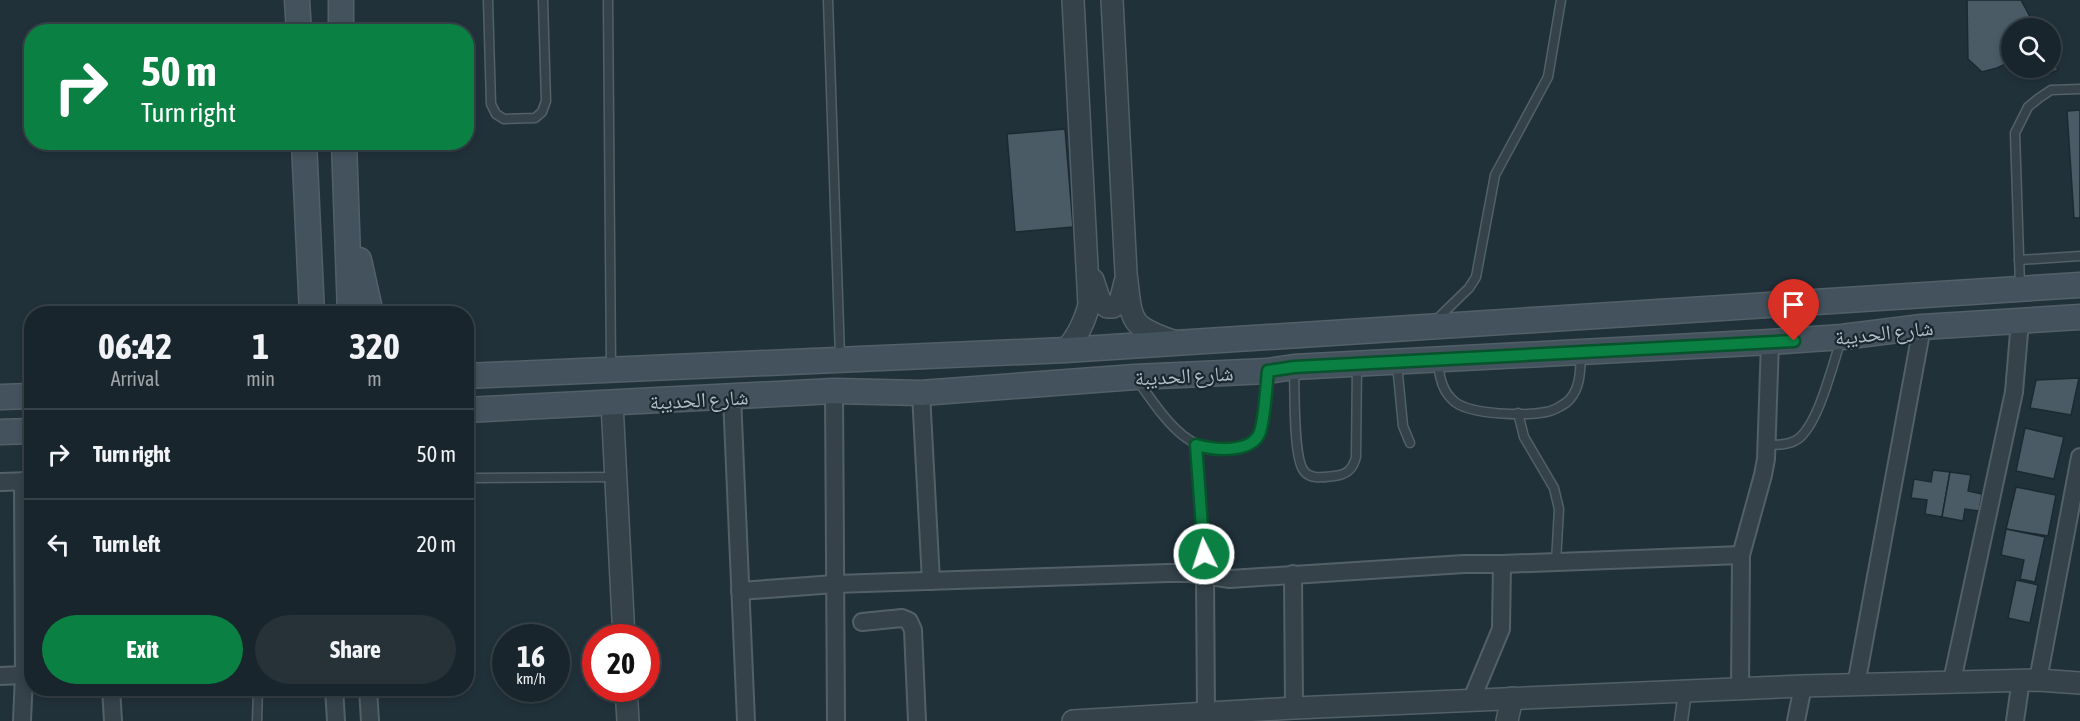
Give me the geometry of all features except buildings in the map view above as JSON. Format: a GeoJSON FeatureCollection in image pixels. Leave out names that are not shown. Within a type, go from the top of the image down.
{"type":"FeatureCollection","features":[{"type":"Feature","properties":{"kind":"main road"},"geometry":{"type":"LineString","coordinates":[[297,0],[299,24]]}},
{"type":"Feature","properties":{"kind":"main road"},"geometry":{"type":"LineString","coordinates":[[340,0],[341,24]]}},
{"type":"Feature","properties":{"kind":"main road"},"geometry":{"type":"LineString","coordinates":[[304,150],[312,306]]}},
{"type":"Feature","properties":{"kind":"main road"},"geometry":{"type":"LineString","coordinates":[[344,150],[350,306]]}},
{"type":"Feature","properties":{"kind":"main road"},"geometry":{"type":"LineString","coordinates":[[345,194],[369,306]]}},
{"type":"Feature","properties":{"kind":"main road"},"geometry":{"type":"LineString","coordinates":[[304,306],[311,279]]}},
{"type":"Feature","properties":{"kind":"main road","name":"شارع الحديبة"},"geometry":{"type":"LineString","coordinates":[[474,376],[1066,350],[2080,285]]}},
{"type":"Feature","properties":{"kind":"main road","name":"شارع الحديبة"},"geometry":{"type":"LineString","coordinates":[[474,410],[834,391],[921,393],[1135,377],[1268,371],[1294,367],[1770,342],[1842,337],[1922,327],[2080,317]]}},
{"type":"Feature","properties":{"kind":"main road"},"geometry":{"type":"LineString","coordinates":[[474,367],[539,374]]}},
{"type":"Feature","properties":{"kind":"main road"},"geometry":{"type":"LineString","coordinates":[[0,397],[24,396]]}},
{"type":"Feature","properties":{"kind":"main road"},"geometry":{"type":"LineString","coordinates":[[474,416],[497,409]]}},
{"type":"Feature","properties":{"kind":"main road"},"geometry":{"type":"LineString","coordinates":[[0,432],[24,431]]}},
{"type":"Feature","properties":{"kind":"street"},"geometry":{"type":"LineString","coordinates":[[1066,350],[1085,321],[1089,305],[1073,0]]}},
{"type":"Feature","properties":{"kind":"street"},"geometry":{"type":"LineString","coordinates":[[1113,0],[1126,273],[1133,320],[1149,333],[1177,342]]}},
{"type":"Feature","properties":{"kind":"street"},"geometry":{"type":"LineString","coordinates":[[1085,253],[1100,301],[1107,307],[1113,307],[1120,302],[1126,273]]}},
{"type":"Feature","properties":{"kind":"street"},"geometry":{"type":"LineString","coordinates":[[1952,681],[2014,392],[2020,321]]}},
{"type":"Feature","properties":{"kind":"street"},"geometry":{"type":"LineString","coordinates":[[1856,685],[1922,327]]}},
{"type":"Feature","properties":{"kind":"street"},"geometry":{"type":"LineString","coordinates":[[1740,689],[1741,555],[1763,476],[1770,342]]}},
{"type":"Feature","properties":{"kind":"street"},"geometry":{"type":"LineString","coordinates":[[834,391],[836,721]]}},
{"type":"Feature","properties":{"kind":"street"},"geometry":{"type":"LineString","coordinates":[[921,393],[931,581]]}},
{"type":"Feature","properties":{"kind":"street"},"geometry":{"type":"LineString","coordinates":[[732,397],[746,721]]}},
{"type":"Feature","properties":{"kind":"street"},"geometry":{"type":"LineString","coordinates":[[612,403],[623,624]]}},
{"type":"Feature","properties":{"kind":"street"},"geometry":{"type":"LineString","coordinates":[[2015,721],[2030,680],[2080,457]]}},
{"type":"Feature","properties":{"kind":"street"},"geometry":{"type":"LineString","coordinates":[[0,482],[24,481]]}},
{"type":"Feature","properties":{"kind":"street"},"geometry":{"type":"LineString","coordinates":[[740,591],[835,584],[1168,573],[1190,573],[1230,579],[1464,564],[1741,555]]}},
{"type":"Feature","properties":{"kind":"street"},"geometry":{"type":"LineString","coordinates":[[1471,701],[1501,629],[1502,564]]}},
{"type":"Feature","properties":{"kind":"street"},"geometry":{"type":"LineString","coordinates":[[1293,574],[1294,708]]}},
{"type":"Feature","properties":{"kind":"street"},"geometry":{"type":"LineString","coordinates":[[1205,576],[1206,713]]}},
{"type":"Feature","properties":{"kind":"street"},"geometry":{"type":"LineString","coordinates":[[862,622],[902,618],[909,621],[913,630],[916,721]]}},
{"type":"Feature","properties":{"kind":"street"},"geometry":{"type":"LineString","coordinates":[[0,675],[24,675],[22,721]]}},
{"type":"Feature","properties":{"kind":"street"},"geometry":{"type":"LineString","coordinates":[[1072,721],[1294,708],[1803,686],[2030,680],[2080,684]]}},
{"type":"Feature","properties":{"kind":"street"},"geometry":{"type":"LineString","coordinates":[[1796,721],[1803,686]]}},
{"type":"Feature","properties":{"kind":"street"},"geometry":{"type":"LineString","coordinates":[[1681,721],[1685,692]]}},
{"type":"Feature","properties":{"kind":"street"},"geometry":{"type":"LineString","coordinates":[[111,696],[113,721]]}},
{"type":"Feature","properties":{"kind":"street"},"geometry":{"type":"LineString","coordinates":[[334,696],[336,721]]}},
{"type":"Feature","properties":{"kind":"street"},"geometry":{"type":"LineString","coordinates":[[368,696],[370,721]]}},
{"type":"Feature","properties":{"kind":"street"},"geometry":{"type":"LineString","coordinates":[[1507,721],[1512,698]]}},
{"type":"Feature","properties":{"kind":"street"},"geometry":{"type":"LineString","coordinates":[[627,702],[628,721]]}},
{"type":"Feature","properties":{"kind":"lane"},"geometry":{"type":"LineString","coordinates":[[488,0],[491,104],[496,114],[504,119],[535,118],[542,112],[546,101],[543,0]]}},
{"type":"Feature","properties":{"kind":"lane"},"geometry":{"type":"LineString","coordinates":[[608,0],[611,370]]}},
{"type":"Feature","properties":{"kind":"lane"},"geometry":{"type":"LineString","coordinates":[[828,0],[840,360]]}},
{"type":"Feature","properties":{"kind":"lane"},"geometry":{"type":"LineString","coordinates":[[1431,326],[1469,288],[1476,277],[1495,175],[1548,77],[1561,0]]}},
{"type":"Feature","properties":{"kind":"lane"},"geometry":{"type":"LineString","coordinates":[[2020,289],[2015,132],[2028,107],[2051,90],[2080,89]]}},
{"type":"Feature","properties":{"kind":"lane"},"geometry":{"type":"LineString","coordinates":[[2019,260],[2080,256]]}},
{"type":"Feature","properties":{"kind":"lane"},"geometry":{"type":"LineString","coordinates":[[1766,445],[1785,444],[1798,438],[1815,417],[1842,337]]}},
{"type":"Feature","properties":{"kind":"lane"},"geometry":{"type":"LineString","coordinates":[[1437,360],[1442,388],[1455,402],[1471,409],[1518,413],[1549,412],[1569,400],[1578,386],[1581,352]]}},
{"type":"Feature","properties":{"kind":"lane"},"geometry":{"type":"LineString","coordinates":[[1397,362],[1403,426],[1410,443]]}},
{"type":"Feature","properties":{"kind":"lane"},"geometry":{"type":"LineString","coordinates":[[1294,367],[1298,457],[1304,472],[1313,478],[1344,475],[1353,467],[1356,457],[1357,364]]}},
{"type":"Feature","properties":{"kind":"lane"},"geometry":{"type":"LineString","coordinates":[[1135,377],[1174,429],[1196,445],[1228,450],[1251,443],[1259,433],[1268,371]]}},
{"type":"Feature","properties":{"kind":"lane"},"geometry":{"type":"LineString","coordinates":[[1518,413],[1524,437],[1554,488],[1559,509],[1556,562]]}},
{"type":"Feature","properties":{"kind":"lane"},"geometry":{"type":"LineString","coordinates":[[1196,445],[1205,576]]}},
{"type":"Feature","properties":{"kind":"lane"},"geometry":{"type":"LineString","coordinates":[[474,479],[616,477]]}},
{"type":"Feature","properties":{"kind":"lane"},"geometry":{"type":"LineString","coordinates":[[257,721],[258,696]]}},
{"type":"Feature","properties":{"kind":"route"},"geometry":{"type":"LineString","coordinates":[[1204,554],[1196,445],[1228,450],[1251,443],[1259,433],[1268,371],[1294,367],[1794,341]]}}]}
